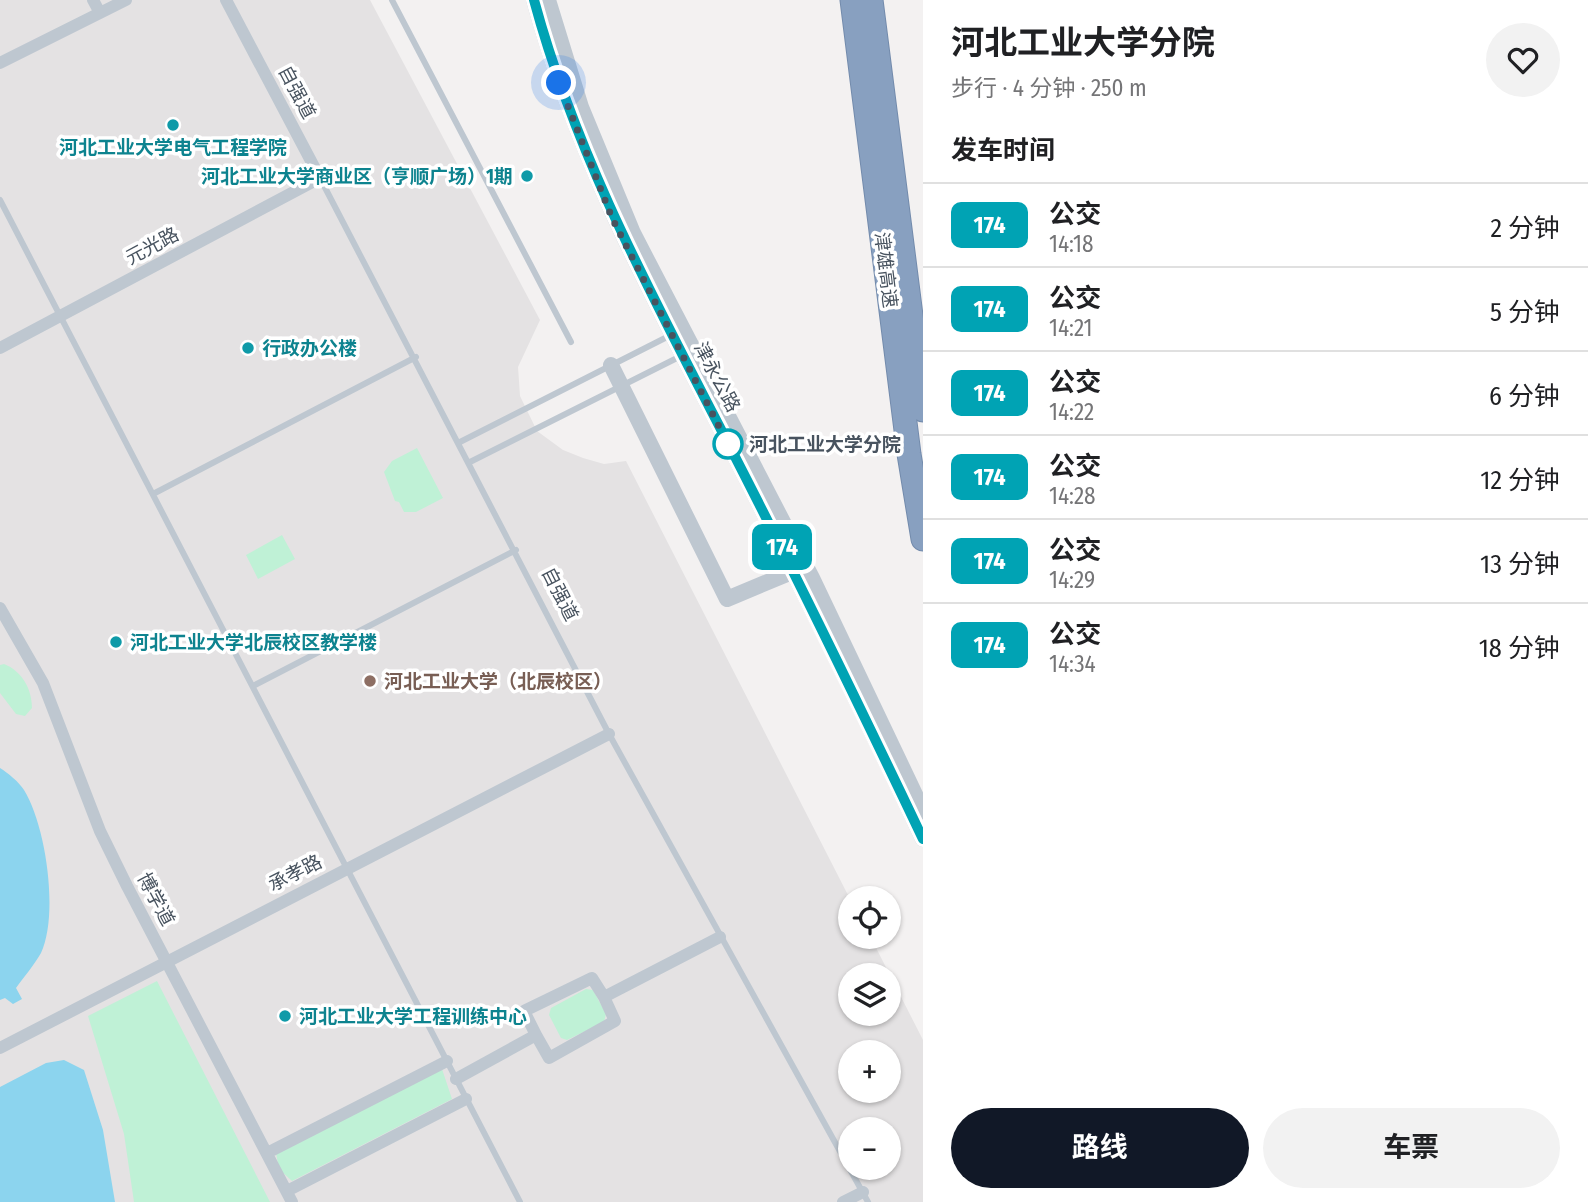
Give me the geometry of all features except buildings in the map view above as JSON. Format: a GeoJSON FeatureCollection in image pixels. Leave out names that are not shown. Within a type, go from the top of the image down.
{"type":"FeatureCollection","features":[{"type":"Feature","properties":{"kind":"highway","name":"津雄高速"},"geometry":{"type":"LineString","coordinates":[[852,0],[909,454],[923,539]]}},
{"type":"Feature","properties":{"kind":"highway","name":"津雄高速"},"geometry":{"type":"LineString","coordinates":[[871,0],[923,410]]}},
{"type":"Feature","properties":{"kind":"street"},"geometry":{"type":"LineString","coordinates":[[93,0],[100,13]]}},
{"type":"Feature","properties":{"kind":"street"},"geometry":{"type":"LineString","coordinates":[[0,63],[126,0]]}},
{"type":"Feature","properties":{"kind":"street","name":"自强道"},"geometry":{"type":"LineString","coordinates":[[226,0],[320,178]]}},
{"type":"Feature","properties":{"kind":"street","name":"津永公路"},"geometry":{"type":"LineString","coordinates":[[534,0],[561,88],[594,176],[812,579],[918,800],[923,839]]}},
{"type":"Feature","properties":{"kind":"street","name":"津永公路"},"geometry":{"type":"LineString","coordinates":[[548,0],[581,107],[608,178],[677,332]]}},
{"type":"Feature","properties":{"kind":"street","name":"元光路"},"geometry":{"type":"LineString","coordinates":[[0,348],[320,178]]}},
{"type":"Feature","properties":{"kind":"street","name":"津永公路"},"geometry":{"type":"LineString","coordinates":[[688,353],[794,571],[918,800]]}},
{"type":"Feature","properties":{"kind":"street"},"geometry":{"type":"LineString","coordinates":[[611,365],[727,599],[794,571]]}},
{"type":"Feature","properties":{"kind":"street","name":"博学道"},"geometry":{"type":"LineString","coordinates":[[0,608],[43,683],[100,831],[290,1196]]}},
{"type":"Feature","properties":{"kind":"street","name":"承孝路"},"geometry":{"type":"LineString","coordinates":[[0,1048],[609,734]]}},
{"type":"Feature","properties":{"kind":"street"},"geometry":{"type":"LineString","coordinates":[[604,997],[720,937]]}},
{"type":"Feature","properties":{"kind":"street"},"geometry":{"type":"LineString","coordinates":[[592,978],[615,1021],[549,1058],[536,1035],[524,1011],[592,978]]}},
{"type":"Feature","properties":{"kind":"street"},"geometry":{"type":"LineString","coordinates":[[456,1079],[536,1035]]}},
{"type":"Feature","properties":{"kind":"street"},"geometry":{"type":"LineString","coordinates":[[267,1153],[447,1061]]}},
{"type":"Feature","properties":{"kind":"street"},"geometry":{"type":"LineString","coordinates":[[290,1196],[466,1099]]}},
{"type":"Feature","properties":{"kind":"street"},"geometry":{"type":"LineString","coordinates":[[843,1202],[865,1197]]}},
{"type":"Feature","properties":{"kind":"lane"},"geometry":{"type":"LineString","coordinates":[[392,0],[571,342]]}},
{"type":"Feature","properties":{"kind":"lane","name":"自强道"},"geometry":{"type":"LineString","coordinates":[[320,178],[460,442],[609,734],[865,1197]]}},
{"type":"Feature","properties":{"kind":"lane"},"geometry":{"type":"LineString","coordinates":[[0,200],[520,1202]]}},
{"type":"Feature","properties":{"kind":"lane"},"geometry":{"type":"LineString","coordinates":[[460,442],[677,332]]}},
{"type":"Feature","properties":{"kind":"lane"},"geometry":{"type":"LineString","coordinates":[[470,462],[688,353]]}},
{"type":"Feature","properties":{"kind":"lane"},"geometry":{"type":"LineString","coordinates":[[153,494],[415,357]]}},
{"type":"Feature","properties":{"kind":"lane"},"geometry":{"type":"LineString","coordinates":[[253,686],[516,550]]}},
{"type":"Feature","properties":{"kind":"shaded area","name":"河北工业大学（北辰校区）"},"geometry":{"type":"Polygon","coordinates":[[[0,0],[370,0],[540,320],[518,367],[520,396],[537,431],[563,450],[583,458],[604,464],[626,461],[843,886],[838,886],[838,949],[877,949],[884,963],[838,963],[838,1026],[901,1026],[901,997],[923,1040],[923,1202],[0,1202],[0,0]]]}},
{"type":"Feature","properties":{"kind":"green space"},"geometry":{"type":"Polygon","coordinates":[[[417,448],[443,498],[416,512],[404,512],[399,502],[395,501],[384,472],[392,461],[417,448]]]}},
{"type":"Feature","properties":{"kind":"green space"},"geometry":{"type":"Polygon","coordinates":[[[282,535],[295,559],[258,579],[246,555],[282,535]]]}},
{"type":"Feature","properties":{"kind":"green space"},"geometry":{"type":"Polygon","coordinates":[[[4,664],[21,676],[28,688],[32,708],[25,716],[16,714],[0,693],[0,665],[4,664]]]}},
{"type":"Feature","properties":{"kind":"green space"},"geometry":{"type":"Polygon","coordinates":[[[157,981],[270,1202],[134,1202],[124,1134],[88,1016],[157,981]]]}},
{"type":"Feature","properties":{"kind":"green space"},"geometry":{"type":"Polygon","coordinates":[[[586,989],[593,990],[606,1014],[604,1022],[567,1040],[561,1038],[549,1015],[551,1008],[586,989]]]}},
{"type":"Feature","properties":{"kind":"green space"},"geometry":{"type":"Polygon","coordinates":[[[442,1069],[452,1099],[292,1181],[279,1169],[276,1153],[442,1069]]]}},
{"type":"Feature","properties":{"kind":"water"},"geometry":{"type":"Polygon","coordinates":[[[0,768],[22,787],[32,806],[48,870],[49,916],[46,936],[41,953],[16,988],[22,999],[13,1004],[5,998],[0,1000],[0,768]]]}},
{"type":"Feature","properties":{"kind":"water"},"geometry":{"type":"Polygon","coordinates":[[[64,1060],[84,1070],[103,1130],[115,1202],[0,1202],[0,1087],[46,1063],[64,1060]]]}},
{"type":"Feature","properties":{"kind":"bus line","name":"174"},"geometry":{"type":"LineString","coordinates":[[534,0],[565,99],[612,218],[794,571],[923,839]]}},
{"type":"Feature","properties":{"kind":"place","name":"河北工业大学电气工程学院"},"geometry":{"type":"Point","coordinates":[173,125]}},
{"type":"Feature","properties":{"kind":"place","name":"河北工业大学商业区（亨顺广场）1期"},"geometry":{"type":"Point","coordinates":[527,176]}},
{"type":"Feature","properties":{"kind":"place","name":"行政办公楼"},"geometry":{"type":"Point","coordinates":[248,348]}},
{"type":"Feature","properties":{"kind":"place","name":"河北工业大学分院"},"geometry":{"type":"Point","coordinates":[728,444]}},
{"type":"Feature","properties":{"kind":"place","name":"河北工业大学北辰校区教学楼"},"geometry":{"type":"Point","coordinates":[116,642]}},
{"type":"Feature","properties":{"kind":"place","name":"河北工业大学（北辰校区）"},"geometry":{"type":"Point","coordinates":[370,681]}},
{"type":"Feature","properties":{"kind":"place","name":"河北工业大学工程训练中心"},"geometry":{"type":"Point","coordinates":[285,1016]}},
{"type":"Feature","properties":{"kind":"route"},"geometry":{"type":"LineString","coordinates":[[559,83],[612,218],[728,444]]}}]}
